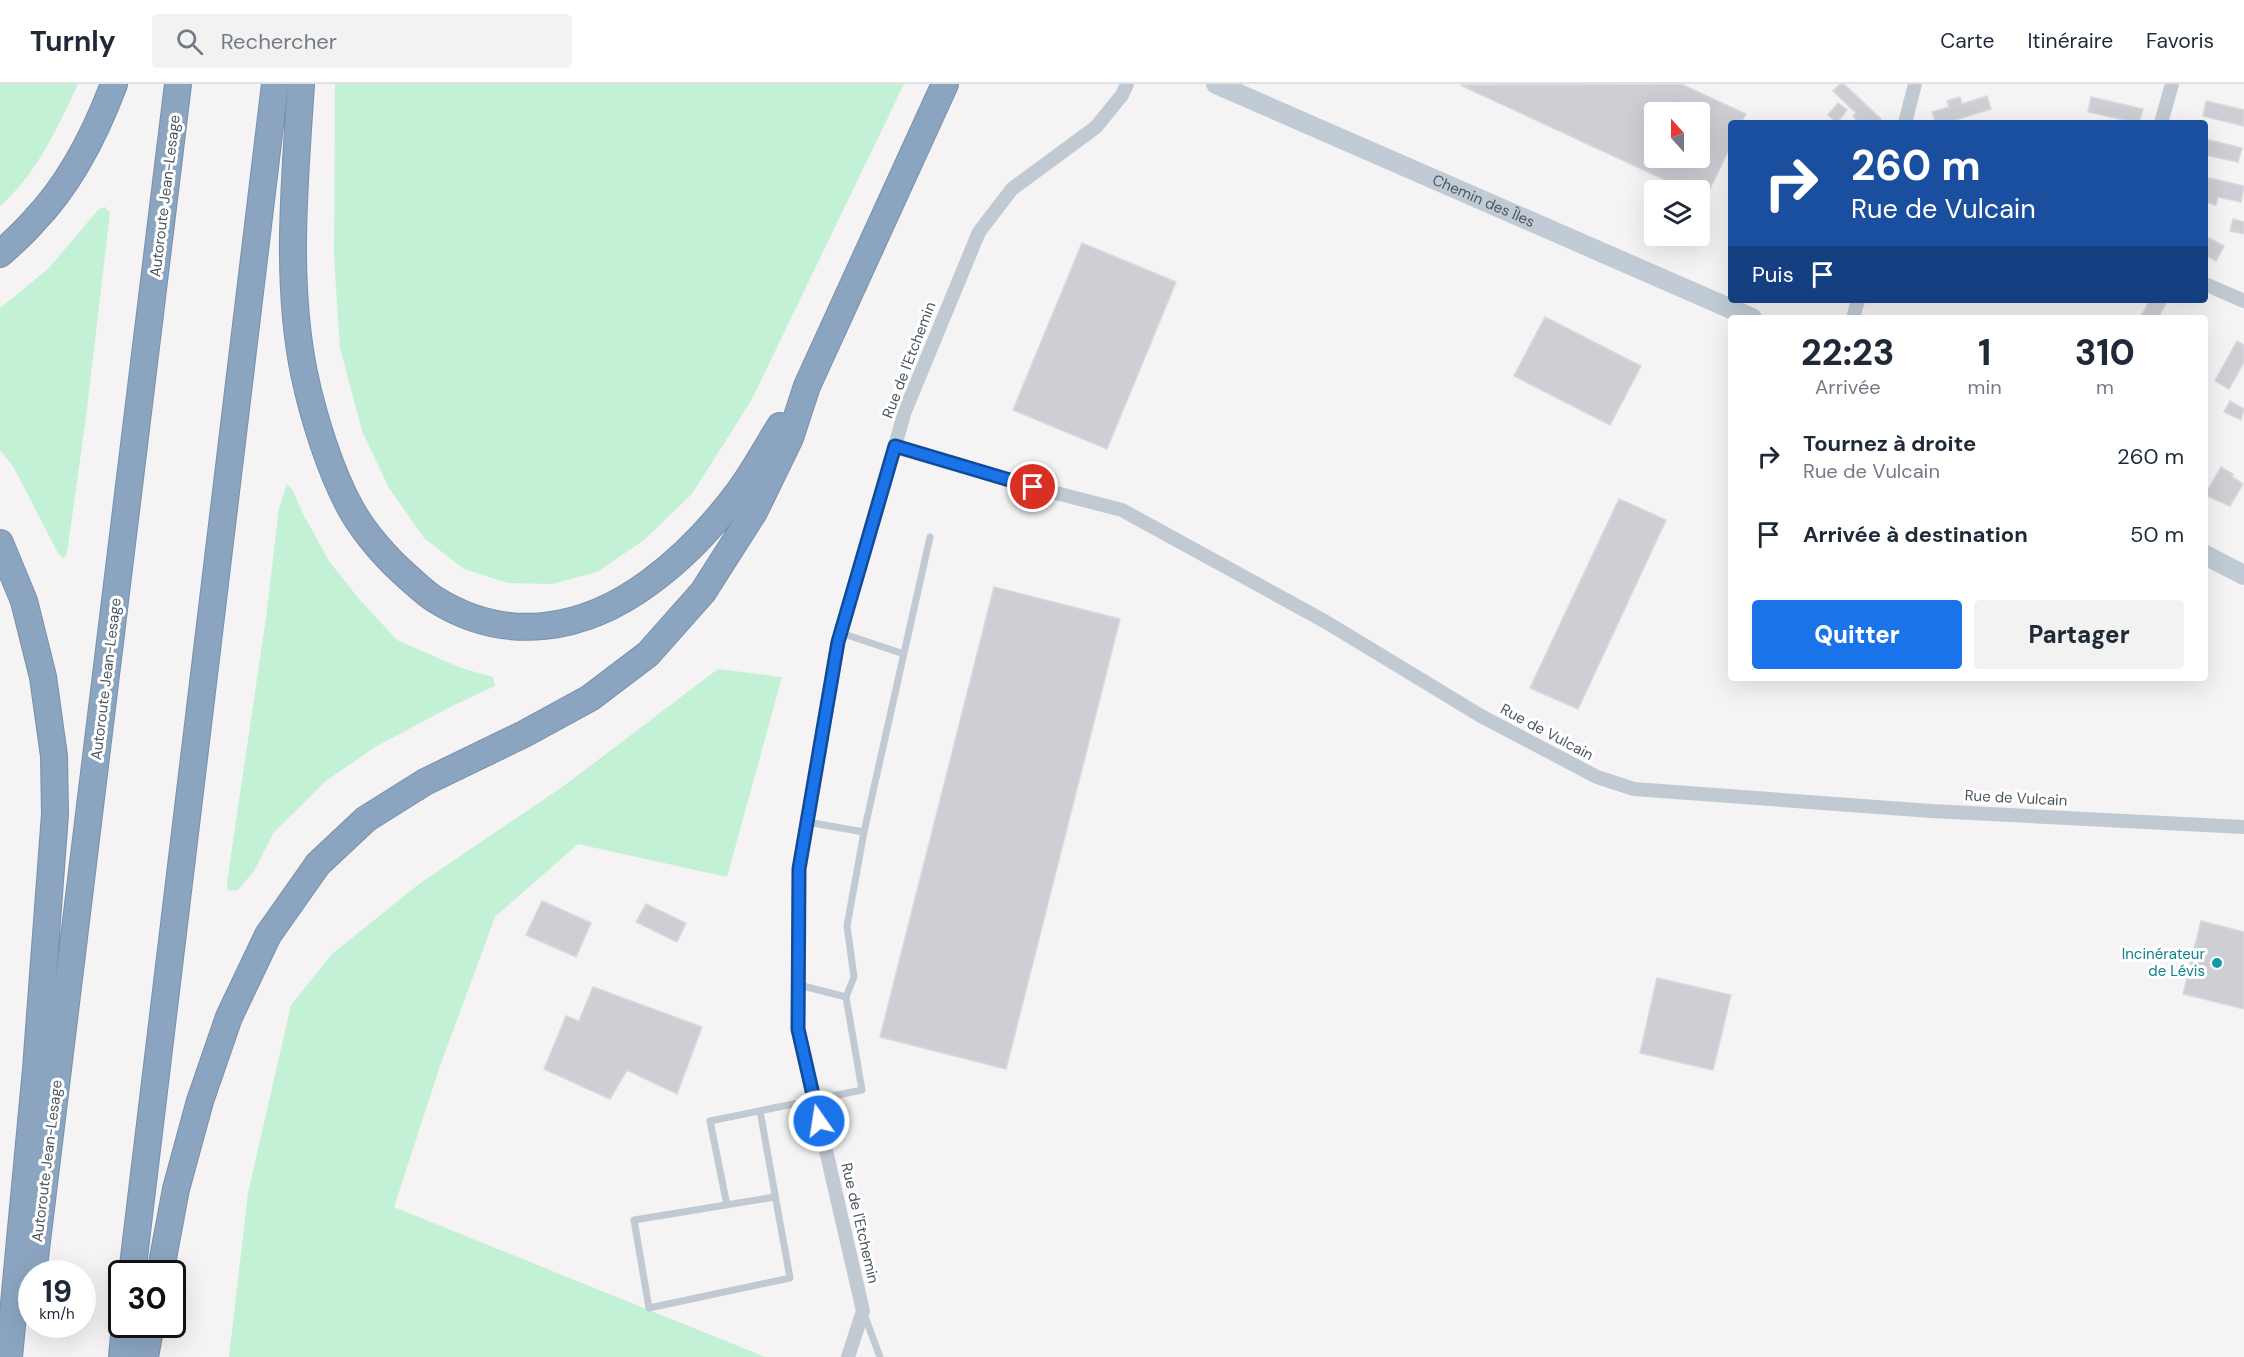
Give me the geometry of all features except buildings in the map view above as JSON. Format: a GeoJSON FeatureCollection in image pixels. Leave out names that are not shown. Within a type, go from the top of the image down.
{"type":"FeatureCollection","features":[{"type":"Feature","properties":{"kind":"highway"},"geometry":{"type":"LineString","coordinates":[[0,254],[34,221],[60,188],[106,104],[114,84]]}},
{"type":"Feature","properties":{"kind":"highway","name":"Autoroute Jean-Lesage"},"geometry":{"type":"LineString","coordinates":[[35,1260],[178,84]]}},
{"type":"Feature","properties":{"kind":"highway"},"geometry":{"type":"LineString","coordinates":[[134,1260],[275,84]]}},
{"type":"Feature","properties":{"kind":"highway"},"geometry":{"type":"LineString","coordinates":[[301,84],[295,176],[294,295],[304,373],[327,454],[352,510],[390,562],[434,599],[468,617],[510,627],[555,626],[601,611],[649,583],[698,541],[740,490],[807,386]]}},
{"type":"Feature","properties":{"kind":"highway"},"geometry":{"type":"LineString","coordinates":[[163,1260],[176,1189],[197,1112],[229,1017],[267,935],[318,864],[366,819],[425,782],[524,734],[590,698],[648,654],[703,592],[754,512],[790,438],[807,386],[945,84]]}},
{"type":"Feature","properties":{"kind":"highway"},"geometry":{"type":"LineString","coordinates":[[0,543],[24,601],[43,677],[54,756],[55,814],[36,1068],[9,1357]]}},
{"type":"Feature","properties":{"kind":"highway"},"geometry":{"type":"LineString","coordinates":[[23,1357],[26,1338]]}},
{"type":"Feature","properties":{"kind":"highway"},"geometry":{"type":"LineString","coordinates":[[122,1357],[124,1338]]}},
{"type":"Feature","properties":{"kind":"highway"},"geometry":{"type":"LineString","coordinates":[[145,1357],[148,1338]]}},
{"type":"Feature","properties":{"kind":"street","name":"Rue de l'Etchemin"},"geometry":{"type":"LineString","coordinates":[[863,1311],[798,1029],[799,869],[841,633],[905,411],[979,232],[1012,189],[1096,127],[1122,95],[1127,84]]}},
{"type":"Feature","properties":{"kind":"street","name":"Chemin des Îles"},"geometry":{"type":"LineString","coordinates":[[1216,84],[1745,315]]}},
{"type":"Feature","properties":{"kind":"street"},"geometry":{"type":"LineString","coordinates":[[1906,120],[1915,84]]}},
{"type":"Feature","properties":{"kind":"street"},"geometry":{"type":"LineString","coordinates":[[2162,120],[2172,84]]}},
{"type":"Feature","properties":{"kind":"street"},"geometry":{"type":"LineString","coordinates":[[2208,285],[2244,301]]}},
{"type":"Feature","properties":{"kind":"street","name":"Rue de Vulcain"},"geometry":{"type":"LineString","coordinates":[[895,446],[1033,487],[1122,510],[1326,622],[1480,716],[1597,777],[1634,789],[1931,811],[2244,827]]}},
{"type":"Feature","properties":{"kind":"street"},"geometry":{"type":"LineString","coordinates":[[2208,557],[2244,575]]}},
{"type":"Feature","properties":{"kind":"street"},"geometry":{"type":"LineString","coordinates":[[848,1357],[863,1311]]}},
{"type":"Feature","properties":{"kind":"lane"},"geometry":{"type":"LineString","coordinates":[[727,1205],[710,1121],[862,1090],[846,997],[854,978],[847,926],[864,832],[930,537]]}},
{"type":"Feature","properties":{"kind":"lane"},"geometry":{"type":"LineString","coordinates":[[841,633],[904,654]]}},
{"type":"Feature","properties":{"kind":"lane"},"geometry":{"type":"LineString","coordinates":[[807,822],[864,832]]}},
{"type":"Feature","properties":{"kind":"lane"},"geometry":{"type":"LineString","coordinates":[[798,985],[846,997]]}},
{"type":"Feature","properties":{"kind":"lane"},"geometry":{"type":"LineString","coordinates":[[760,1111],[776,1197],[790,1278],[649,1308],[633,1220],[776,1197]]}},
{"type":"Feature","properties":{"kind":"lane","name":"Rue de l'Etchemin"},"geometry":{"type":"LineString","coordinates":[[863,1311],[880,1357]]}},
{"type":"Feature","properties":{"kind":"green space"},"geometry":{"type":"Polygon","coordinates":[[[0,84],[78,84],[45,150],[25,180],[0,206],[0,84]]]}},
{"type":"Feature","properties":{"kind":"green space"},"geometry":{"type":"Polygon","coordinates":[[[335,84],[904,84],[752,399],[692,494],[644,540],[597,572],[552,584],[508,583],[464,569],[424,538],[389,488],[362,431],[340,348],[334,256],[335,84]]]}},
{"type":"Feature","properties":{"kind":"green space"},"geometry":{"type":"Polygon","coordinates":[[[105,207],[110,213],[86,417],[67,553],[64,559],[59,555],[14,468],[0,450],[0,308],[48,269],[99,209],[105,207]]]}},
{"type":"Feature","properties":{"kind":"green space"},"geometry":{"type":"Polygon","coordinates":[[[287,484],[293,491],[329,561],[359,599],[397,640],[461,668],[493,677],[495,686],[375,747],[326,781],[274,832],[254,871],[238,890],[228,891],[227,882],[266,618],[279,508],[287,484]]]}},
{"type":"Feature","properties":{"kind":"green space"},"geometry":{"type":"Polygon","coordinates":[[[718,669],[782,677],[727,877],[578,844],[495,917],[440,1066],[394,1207],[765,1357],[229,1357],[248,1193],[291,1005],[332,954],[419,884],[565,785],[718,669]]]}},
{"type":"Feature","properties":{"kind":"place","name":"Incinérateur de Lévis"},"geometry":{"type":"Point","coordinates":[2217,963]}},
{"type":"Feature","properties":{"kind":"route"},"geometry":{"type":"LineString","coordinates":[[819,1121],[798,1029],[799,869],[838,642],[895,446],[1033,487]]}}]}
